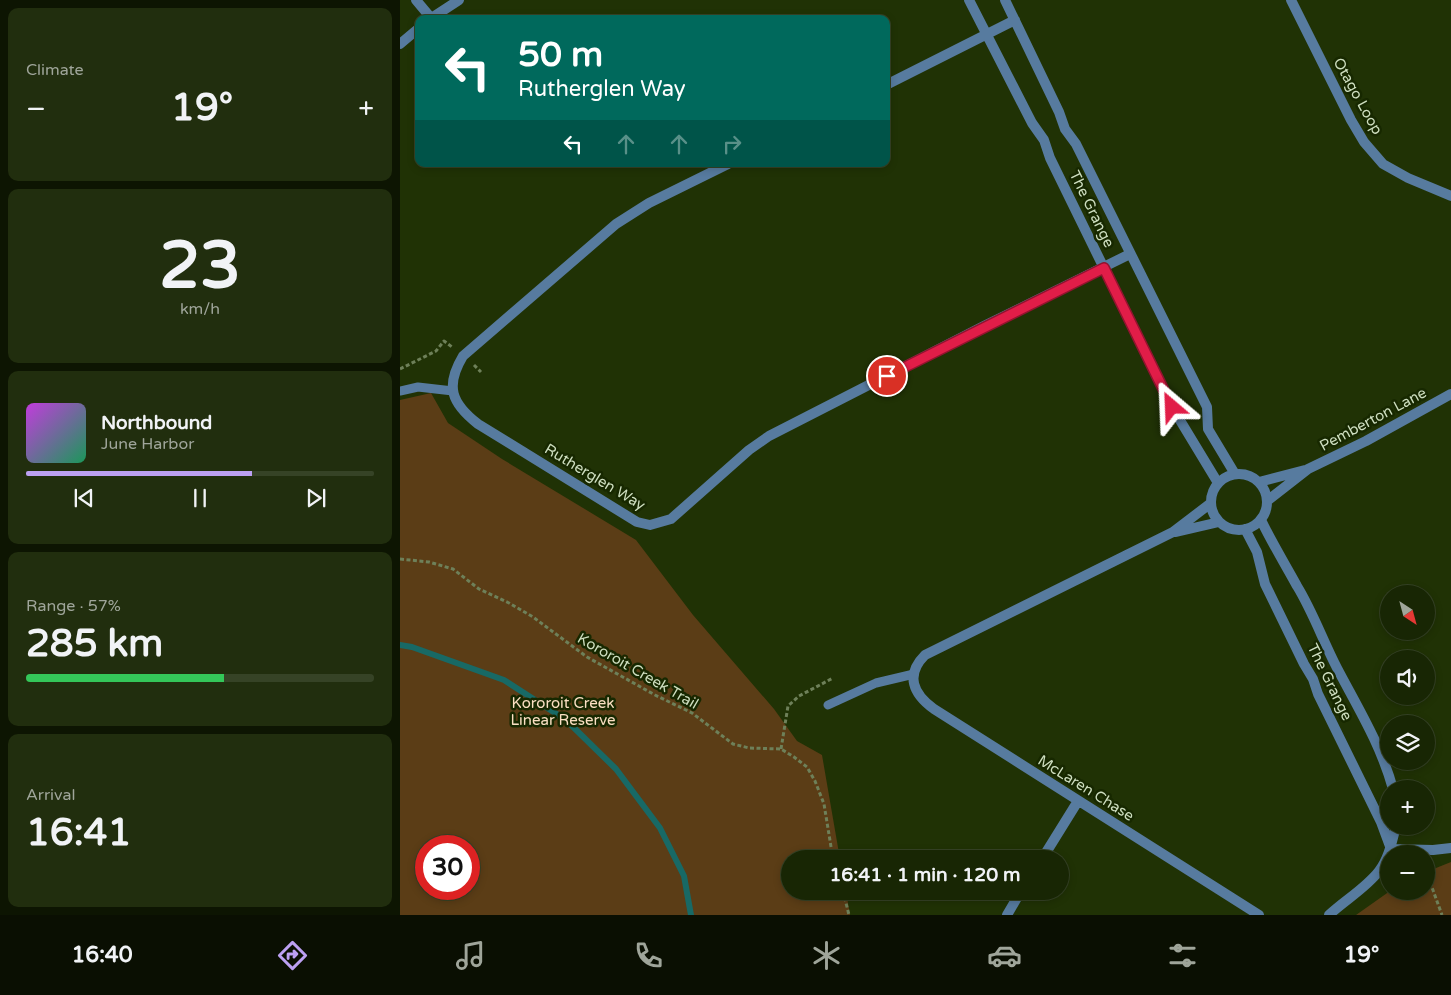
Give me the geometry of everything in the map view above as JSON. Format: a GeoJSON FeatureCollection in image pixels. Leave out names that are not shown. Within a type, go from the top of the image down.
{"type":"FeatureCollection","features":[{"type":"Feature","properties":{"kind":"street"},"geometry":{"type":"LineString","coordinates":[[416,0],[427,15]]}},
{"type":"Feature","properties":{"kind":"street"},"geometry":{"type":"LineString","coordinates":[[436,15],[459,0]]}},
{"type":"Feature","properties":{"kind":"street","name":"The Grange"},"geometry":{"type":"LineString","coordinates":[[969,0],[1032,123],[1044,140],[1050,158],[1172,407],[1218,483]]}},
{"type":"Feature","properties":{"kind":"street","name":"The Grange"},"geometry":{"type":"LineString","coordinates":[[1004,0],[1066,129],[1076,144],[1207,407],[1208,429],[1235,474]]}},
{"type":"Feature","properties":{"kind":"street","name":"Otago Loop"},"geometry":{"type":"LineString","coordinates":[[1291,0],[1351,120],[1364,142],[1383,164],[1408,178],[1451,196]]}},
{"type":"Feature","properties":{"kind":"street"},"geometry":{"type":"LineString","coordinates":[[890,83],[1015,20]]}},
{"type":"Feature","properties":{"kind":"street"},"geometry":{"type":"LineString","coordinates":[[400,44],[415,31]]}},
{"type":"Feature","properties":{"kind":"street"},"geometry":{"type":"LineString","coordinates":[[453,391],[452,377],[463,356],[616,224],[650,203],[722,167]]}},
{"type":"Feature","properties":{"kind":"street","name":"Rutherglen Way"},"geometry":{"type":"LineString","coordinates":[[453,391],[455,402],[463,412],[478,424],[637,522],[650,525],[659,524],[680,513],[749,450],[769,436],[1130,254]]}},
{"type":"Feature","properties":{"kind":"street","name":"Pemberton Lane"},"geometry":{"type":"LineString","coordinates":[[1259,482],[1308,469],[1366,441],[1451,394]]}},
{"type":"Feature","properties":{"kind":"street","name":"Pemberton Lane"},"geometry":{"type":"LineString","coordinates":[[1267,501],[1308,469]]}},
{"type":"Feature","properties":{"kind":"street"},"geometry":{"type":"LineString","coordinates":[[1173,532],[1219,522],[1236,529],[1244,529],[1260,520],[1264,514],[1267,501],[1266,494],[1259,482],[1244,474],[1235,474],[1226,477],[1218,483],[1211,503],[1212,510],[1219,522]]}},
{"type":"Feature","properties":{"kind":"street"},"geometry":{"type":"LineString","coordinates":[[914,674],[918,662],[925,655],[1173,532],[1211,503]]}},
{"type":"Feature","properties":{"kind":"street","name":"The Grange"},"geometry":{"type":"LineString","coordinates":[[1260,520],[1276,552],[1298,587],[1337,669],[1370,727],[1380,749],[1390,780]]}},
{"type":"Feature","properties":{"kind":"street","name":"The Grange"},"geometry":{"type":"LineString","coordinates":[[1244,529],[1257,552],[1264,584],[1304,664],[1314,679],[1318,694],[1381,822],[1390,845]]}},
{"type":"Feature","properties":{"kind":"street","name":"McLaren Chase"},"geometry":{"type":"LineString","coordinates":[[914,674],[914,686],[919,696],[925,702],[1258,915]]}},
{"type":"Feature","properties":{"kind":"street"},"geometry":{"type":"LineString","coordinates":[[1048,850],[1078,801]]}},
{"type":"Feature","properties":{"kind":"street"},"geometry":{"type":"LineString","coordinates":[[1435,850],[1451,848]]}},
{"type":"Feature","properties":{"kind":"street"},"geometry":{"type":"LineString","coordinates":[[1329,915],[1380,870]]}},
{"type":"Feature","properties":{"kind":"street"},"geometry":{"type":"LineString","coordinates":[[1006,915],[1015,900]]}},
{"type":"Feature","properties":{"kind":"lane"},"geometry":{"type":"LineString","coordinates":[[400,391],[418,386],[453,391]]}},
{"type":"Feature","properties":{"kind":"lane"},"geometry":{"type":"LineString","coordinates":[[828,705],[876,683],[914,674]]}},
{"type":"Feature","properties":{"kind":"path"},"geometry":{"type":"LineString","coordinates":[[400,369],[436,351],[444,341],[481,372]]}},
{"type":"Feature","properties":{"kind":"path","name":"Kororoit Creek Trail"},"geometry":{"type":"LineString","coordinates":[[400,558],[429,562],[453,569],[479,589],[533,617],[561,640],[587,657],[655,695],[692,713],[733,744],[749,748],[780,749]]}},
{"type":"Feature","properties":{"kind":"path"},"geometry":{"type":"LineString","coordinates":[[832,678],[799,696],[788,706],[780,749],[807,767],[815,781],[824,804],[832,850]]}},
{"type":"Feature","properties":{"kind":"path"},"geometry":{"type":"LineString","coordinates":[[1435,896],[1442,915]]}},
{"type":"Feature","properties":{"kind":"path"},"geometry":{"type":"LineString","coordinates":[[845,900],[849,915]]}},
{"type":"Feature","properties":{"kind":"green space","name":"Kororoit Creek Linear Reserve"},"geometry":{"type":"Polygon","coordinates":[[[431,393],[448,423],[502,459],[636,540],[693,615],[774,709],[797,741],[822,755],[838,850],[781,850],[781,900],[848,900],[850,915],[400,915],[400,400],[431,393]]]}},
{"type":"Feature","properties":{"kind":"green space"},"geometry":{"type":"Polygon","coordinates":[[[1451,862],[1451,915],[1356,915],[1380,898],[1380,900],[1435,900],[1435,868],[1451,862]]]}},
{"type":"Feature","properties":{"kind":"waterway"},"geometry":{"type":"LineString","coordinates":[[400,645],[412,647],[504,680],[566,720],[616,769],[660,828],[684,876],[691,915]]}},
{"type":"Feature","properties":{"kind":"route"},"geometry":{"type":"LineString","coordinates":[[887,376],[984,326],[1104,268],[1172,407]]}}]}
